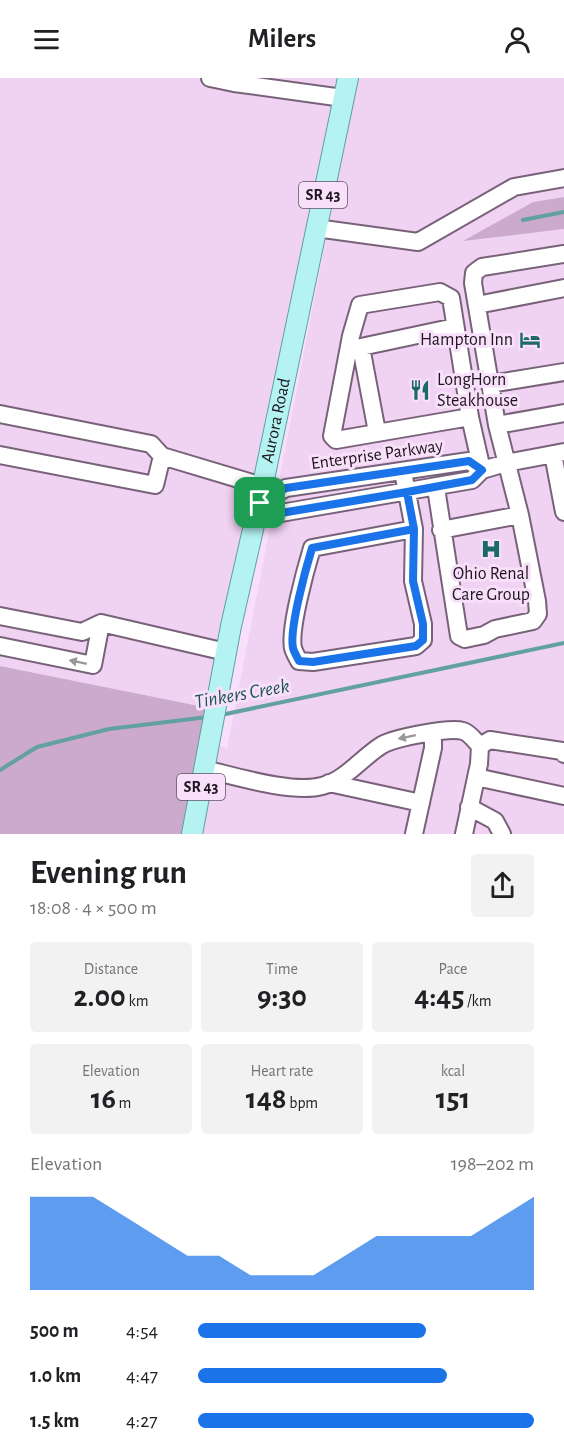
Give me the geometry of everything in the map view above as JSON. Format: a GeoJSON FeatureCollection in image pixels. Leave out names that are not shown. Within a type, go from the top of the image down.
{"type":"FeatureCollection","features":[{"type":"Feature","properties":{"kind":"main road","name":"Aurora Road"},"geometry":{"type":"LineString","coordinates":[[192,834],[226,652],[348,78]]}},
{"type":"Feature","properties":{"kind":"street"},"geometry":{"type":"LineString","coordinates":[[210,78],[343,98]]}},
{"type":"Feature","properties":{"kind":"street"},"geometry":{"type":"LineString","coordinates":[[316,228],[418,242],[514,187],[564,178]]}},
{"type":"Feature","properties":{"kind":"street"},"geometry":{"type":"LineString","coordinates":[[436,488],[459,636],[465,639],[484,635],[495,629],[533,621],[536,618],[537,601],[520,515],[497,425],[473,283],[474,273],[482,267],[564,254]]}},
{"type":"Feature","properties":{"kind":"street"},"geometry":{"type":"LineString","coordinates":[[477,305],[564,288]]}},
{"type":"Feature","properties":{"kind":"street"},"geometry":{"type":"LineString","coordinates":[[470,417],[336,440],[332,436],[355,348],[360,305],[440,292],[451,298],[470,417],[482,470]]}},
{"type":"Feature","properties":{"kind":"street"},"geometry":{"type":"LineString","coordinates":[[355,348],[455,327]]}},
{"type":"Feature","properties":{"kind":"street"},"geometry":{"type":"LineString","coordinates":[[355,348],[377,432]]}},
{"type":"Feature","properties":{"kind":"street"},"geometry":{"type":"LineString","coordinates":[[490,384],[564,372]]}},
{"type":"Feature","properties":{"kind":"street"},"geometry":{"type":"LineString","coordinates":[[497,425],[564,413]]}},
{"type":"Feature","properties":{"kind":"street"},"geometry":{"type":"LineString","coordinates":[[0,414],[151,444],[162,456],[261,494],[281,513],[436,488],[472,480],[482,470],[506,463],[559,453],[564,508]]}},
{"type":"Feature","properties":{"kind":"street"},"geometry":{"type":"LineString","coordinates":[[0,455],[155,485],[162,456]]}},
{"type":"Feature","properties":{"kind":"street","name":"Enterprise Parkway"},"geometry":{"type":"LineString","coordinates":[[261,494],[286,488],[469,461],[482,470]]}},
{"type":"Feature","properties":{"kind":"street"},"geometry":{"type":"LineString","coordinates":[[403,472],[414,529],[413,581],[423,624],[423,640],[416,646],[393,650],[313,662],[299,661],[293,649],[292,634],[305,570],[312,548],[414,529]]}},
{"type":"Feature","properties":{"kind":"street"},"geometry":{"type":"LineString","coordinates":[[441,530],[520,515]]}},
{"type":"Feature","properties":{"kind":"street"},"geometry":{"type":"LineString","coordinates":[[0,616],[82,632],[101,623],[226,652]]}},
{"type":"Feature","properties":{"kind":"street"},"geometry":{"type":"LineString","coordinates":[[0,646],[93,665],[101,623]]}},
{"type":"Feature","properties":{"kind":"street"},"geometry":{"type":"LineString","coordinates":[[204,769],[280,786],[309,788],[338,780],[385,743],[433,733],[463,731],[480,746],[464,834]]}},
{"type":"Feature","properties":{"kind":"street"},"geometry":{"type":"LineString","coordinates":[[414,834],[434,748],[433,733]]}},
{"type":"Feature","properties":{"kind":"street"},"geometry":{"type":"LineString","coordinates":[[480,746],[490,740],[562,751],[564,754]]}},
{"type":"Feature","properties":{"kind":"street"},"geometry":{"type":"LineString","coordinates":[[476,777],[564,796]]}},
{"type":"Feature","properties":{"kind":"street"},"geometry":{"type":"LineString","coordinates":[[330,783],[421,803]]}},
{"type":"Feature","properties":{"kind":"street"},"geometry":{"type":"LineString","coordinates":[[469,807],[495,821],[502,834]]}},
{"type":"Feature","properties":{"kind":"shaded area"},"geometry":{"type":"Polygon","coordinates":[[[0,78],[348,78],[214,709],[0,666],[0,78]]]}},
{"type":"Feature","properties":{"kind":"shaded area"},"geometry":{"type":"Polygon","coordinates":[[[357,78],[564,78],[564,197],[533,202],[465,240],[564,229],[564,834],[191,834],[208,740],[227,749],[357,78]]]}},
{"type":"Feature","properties":{"kind":"shaded area"},"geometry":{"type":"Polygon","coordinates":[[[564,197],[564,229],[463,241],[533,202],[564,197]]]}},
{"type":"Feature","properties":{"kind":"shaded area"},"geometry":{"type":"Polygon","coordinates":[[[0,666],[214,709],[192,834],[0,834],[0,666]]]}},
{"type":"Feature","properties":{"kind":"waterway","name":"Tinkers Creek"},"geometry":{"type":"LineString","coordinates":[[523,220],[564,212]]}},
{"type":"Feature","properties":{"kind":"waterway","name":"Tinkers Creek"},"geometry":{"type":"LineString","coordinates":[[221,715],[564,643]]}},
{"type":"Feature","properties":{"kind":"waterway","name":"Tinkers Creek"},"geometry":{"type":"LineString","coordinates":[[0,770],[37,747],[109,729],[208,717]]}},
{"type":"Feature","properties":{"kind":"place","name":"Hampton Inn"},"geometry":{"type":"Point","coordinates":[530,340]}},
{"type":"Feature","properties":{"kind":"place","name":"LongHorn Steakhouse"},"geometry":{"type":"Point","coordinates":[420,390]}},
{"type":"Feature","properties":{"kind":"place","name":"Ohio Renal Care Group"},"geometry":{"type":"Point","coordinates":[491,549]}},
{"type":"Feature","properties":{"kind":"route"},"geometry":{"type":"LineString","coordinates":[[260,503],[281,513],[407,492],[414,529],[413,581],[423,624],[423,640],[416,646],[313,662],[299,661],[293,649],[292,634],[305,570],[312,548],[414,529],[407,492],[472,480],[482,470],[469,461],[286,488],[260,503]]}}]}
